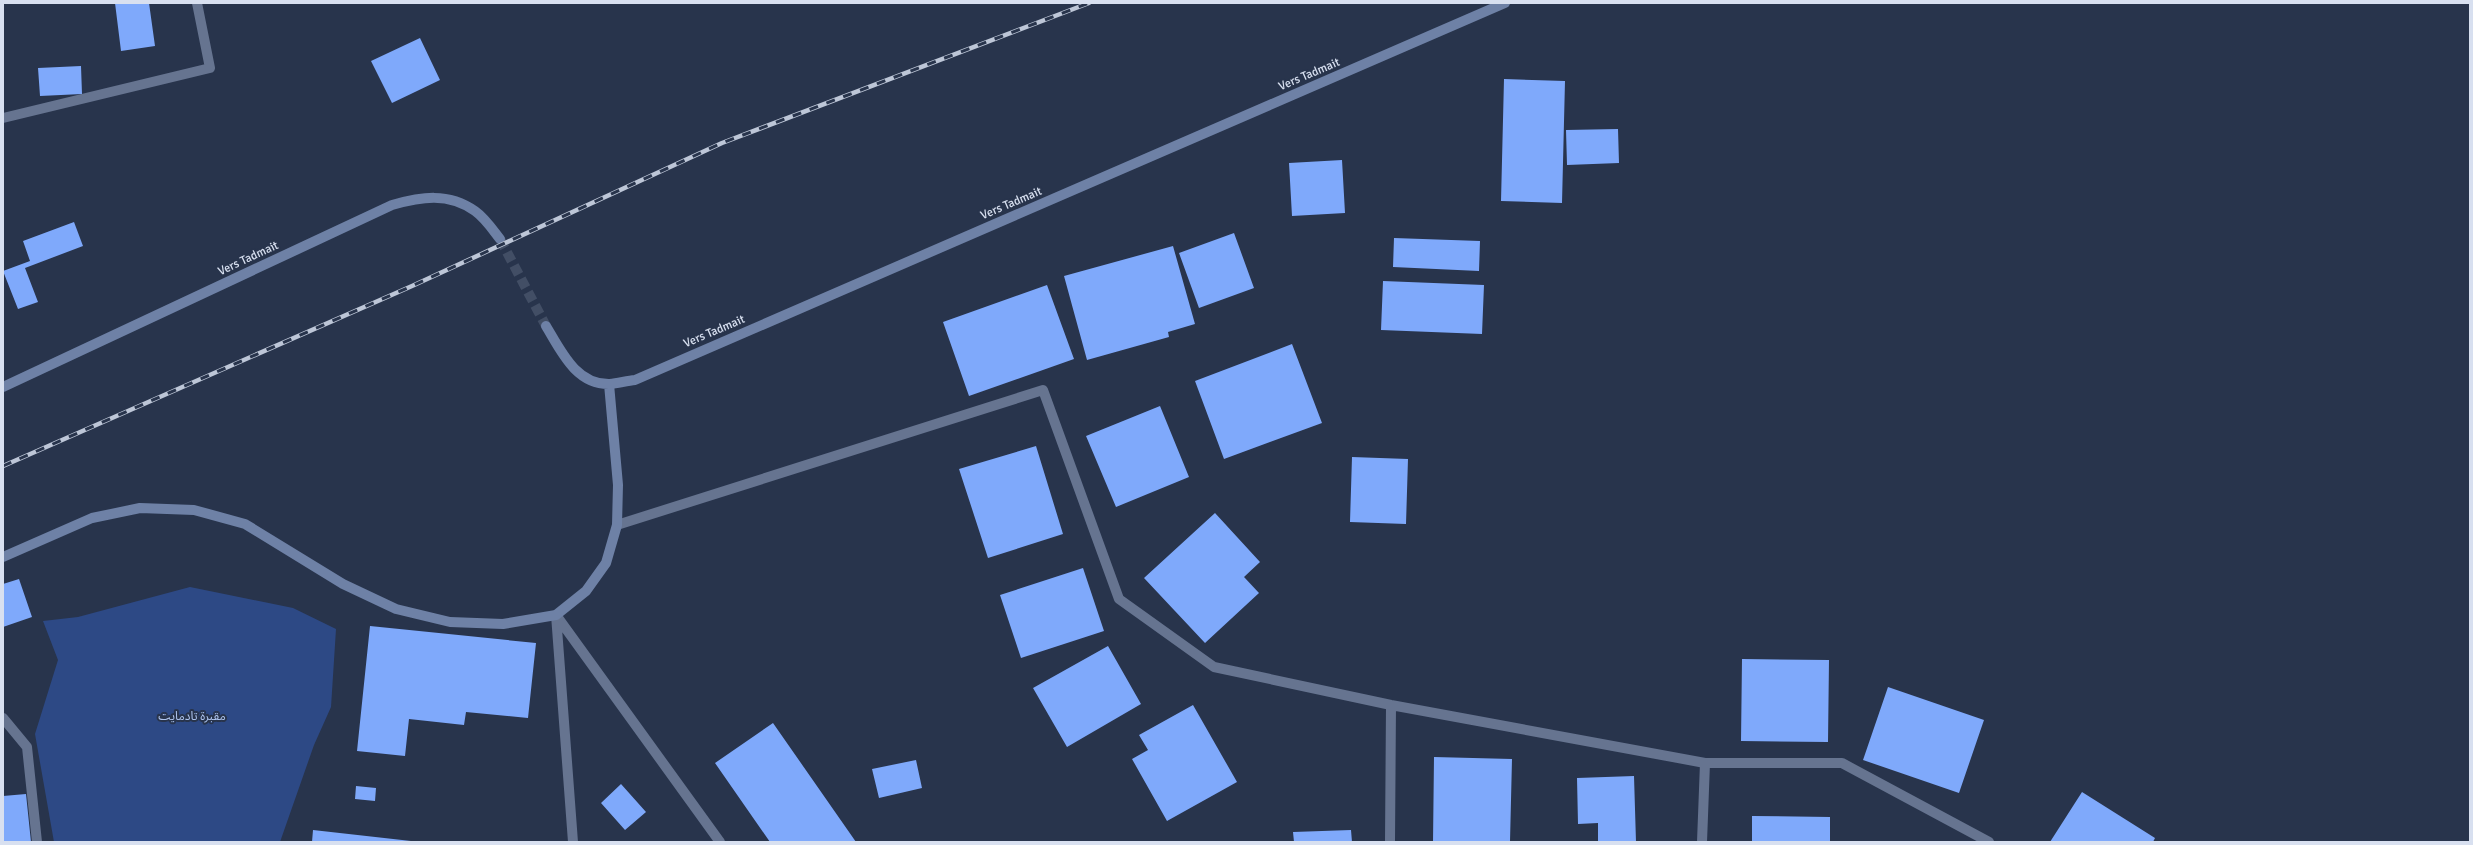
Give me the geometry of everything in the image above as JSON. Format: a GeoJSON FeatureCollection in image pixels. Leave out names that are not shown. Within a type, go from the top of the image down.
{"type":"FeatureCollection","features":[{"type":"Feature","properties":{"kind":"main road","name":"Vers Tadmait"},"geometry":{"type":"LineString","coordinates":[[546,326],[570,366],[587,378],[609,384],[635,380],[1505,3]]}},
{"type":"Feature","properties":{"kind":"main road","name":"Vers Tadmait"},"geometry":{"type":"LineString","coordinates":[[3,387],[392,205],[422,197],[453,200],[476,211],[500,239]]}},
{"type":"Feature","properties":{"kind":"main road"},"geometry":{"type":"LineString","coordinates":[[3,557],[92,518],[140,508],[194,510],[245,524],[343,584],[396,609],[450,622],[496,624],[556,615],[586,591],[606,563],[617,525],[618,485],[609,384]]}},
{"type":"Feature","properties":{"kind":"street"},"geometry":{"type":"LineString","coordinates":[[3,118],[210,68],[197,3]]}},
{"type":"Feature","properties":{"kind":"street"},"geometry":{"type":"LineString","coordinates":[[617,525],[1043,390],[1119,599],[1214,667],[1390,705],[1705,763],[1842,763],[1989,842]]}},
{"type":"Feature","properties":{"kind":"street"},"geometry":{"type":"LineString","coordinates":[[556,615],[573,842]]}},
{"type":"Feature","properties":{"kind":"street"},"geometry":{"type":"LineString","coordinates":[[556,615],[720,842]]}},
{"type":"Feature","properties":{"kind":"street"},"geometry":{"type":"LineString","coordinates":[[1390,705],[1390,842]]}},
{"type":"Feature","properties":{"kind":"street"},"geometry":{"type":"LineString","coordinates":[[3,718],[27,747],[37,842]]}},
{"type":"Feature","properties":{"kind":"street"},"geometry":{"type":"LineString","coordinates":[[1702,842],[1705,763]]}},
{"type":"Feature","properties":{"kind":"green space","name":"مقبرة تادمايت"},"geometry":{"type":"Polygon","coordinates":[[[190,587],[293,608],[336,629],[331,707],[314,745],[280,842],[54,842],[35,734],[58,660],[43,621],[78,617],[190,587]]]}},
{"type":"Feature","properties":{"kind":"building"},"geometry":{"type":"Polygon","coordinates":[[[115,3],[149,3],[155,46],[121,51],[115,3]]]}},
{"type":"Feature","properties":{"kind":"building"},"geometry":{"type":"Polygon","coordinates":[[[420,38],[440,80],[392,103],[371,61],[420,38]]]}},
{"type":"Feature","properties":{"kind":"building"},"geometry":{"type":"Polygon","coordinates":[[[81,66],[82,94],[40,96],[38,68],[81,66]]]}},
{"type":"Feature","properties":{"kind":"building"},"geometry":{"type":"Polygon","coordinates":[[[1504,79],[1565,81],[1562,203],[1501,201],[1504,79]]]}},
{"type":"Feature","properties":{"kind":"building"},"geometry":{"type":"Polygon","coordinates":[[[1618,129],[1619,163],[1567,165],[1566,130],[1618,129]]]}},
{"type":"Feature","properties":{"kind":"building"},"geometry":{"type":"Polygon","coordinates":[[[1342,160],[1345,213],[1292,216],[1289,163],[1342,160]]]}},
{"type":"Feature","properties":{"kind":"building"},"geometry":{"type":"Polygon","coordinates":[[[74,222],[83,246],[25,268],[38,302],[18,309],[3,271],[30,261],[23,241],[74,222]]]}},
{"type":"Feature","properties":{"kind":"building"},"geometry":{"type":"Polygon","coordinates":[[[1234,233],[1254,288],[1199,308],[1179,253],[1234,233]]]}},
{"type":"Feature","properties":{"kind":"building"},"geometry":{"type":"Polygon","coordinates":[[[1394,238],[1480,241],[1479,271],[1393,267],[1394,238]]]}},
{"type":"Feature","properties":{"kind":"building"},"geometry":{"type":"Polygon","coordinates":[[[1173,246],[1195,324],[1168,332],[1169,337],[1087,360],[1064,276],[1173,246]]]}},
{"type":"Feature","properties":{"kind":"building"},"geometry":{"type":"Polygon","coordinates":[[[1383,281],[1484,285],[1482,334],[1381,330],[1383,281]]]}},
{"type":"Feature","properties":{"kind":"building"},"geometry":{"type":"Polygon","coordinates":[[[1047,285],[1074,359],[969,396],[943,322],[1047,285]]]}},
{"type":"Feature","properties":{"kind":"building"},"geometry":{"type":"Polygon","coordinates":[[[1292,344],[1322,423],[1224,459],[1195,381],[1292,344]]]}},
{"type":"Feature","properties":{"kind":"building"},"geometry":{"type":"Polygon","coordinates":[[[1160,406],[1189,477],[1116,507],[1086,436],[1160,406]]]}},
{"type":"Feature","properties":{"kind":"building"},"geometry":{"type":"Polygon","coordinates":[[[1036,446],[1063,534],[988,558],[959,469],[1036,446]]]}},
{"type":"Feature","properties":{"kind":"building"},"geometry":{"type":"Polygon","coordinates":[[[1352,457],[1408,459],[1406,524],[1350,522],[1352,457]]]}},
{"type":"Feature","properties":{"kind":"building"},"geometry":{"type":"Polygon","coordinates":[[[1215,513],[1260,562],[1244,577],[1259,593],[1205,643],[1144,578],[1215,513]]]}},
{"type":"Feature","properties":{"kind":"building"},"geometry":{"type":"Polygon","coordinates":[[[1083,568],[1104,631],[1021,658],[1000,595],[1083,568]]]}},
{"type":"Feature","properties":{"kind":"building"},"geometry":{"type":"Polygon","coordinates":[[[19,579],[32,617],[3,627],[3,584],[19,579]]]}},
{"type":"Feature","properties":{"kind":"building"},"geometry":{"type":"Polygon","coordinates":[[[370,626],[536,643],[528,718],[466,712],[464,725],[409,719],[405,756],[357,751],[370,626]]]}},
{"type":"Feature","properties":{"kind":"building"},"geometry":{"type":"Polygon","coordinates":[[[1108,646],[1141,704],[1067,747],[1033,688],[1108,646]]]}},
{"type":"Feature","properties":{"kind":"building"},"geometry":{"type":"Polygon","coordinates":[[[1742,659],[1829,660],[1828,742],[1741,741],[1742,659]]]}},
{"type":"Feature","properties":{"kind":"building"},"geometry":{"type":"Polygon","coordinates":[[[1888,687],[1984,720],[1959,793],[1863,760],[1888,687]]]}},
{"type":"Feature","properties":{"kind":"building"},"geometry":{"type":"Polygon","coordinates":[[[1193,705],[1237,782],[1167,821],[1132,759],[1148,750],[1139,735],[1193,705]]]}},
{"type":"Feature","properties":{"kind":"building"},"geometry":{"type":"Polygon","coordinates":[[[773,723],[856,842],[770,842],[715,763],[773,723]]]}},
{"type":"Feature","properties":{"kind":"building"},"geometry":{"type":"Polygon","coordinates":[[[1434,757],[1512,759],[1510,842],[1433,842],[1434,757]]]}},
{"type":"Feature","properties":{"kind":"building"},"geometry":{"type":"Polygon","coordinates":[[[916,760],[922,788],[879,798],[872,769],[916,760]]]}},
{"type":"Feature","properties":{"kind":"building"},"geometry":{"type":"Polygon","coordinates":[[[1634,776],[1636,842],[1598,842],[1598,823],[1578,824],[1577,778],[1634,776]]]}},
{"type":"Feature","properties":{"kind":"building"},"geometry":{"type":"Polygon","coordinates":[[[621,784],[646,812],[625,830],[601,803],[621,784]]]}},
{"type":"Feature","properties":{"kind":"building"},"geometry":{"type":"Polygon","coordinates":[[[356,786],[376,788],[375,801],[355,799],[356,786]]]}},
{"type":"Feature","properties":{"kind":"building"},"geometry":{"type":"Polygon","coordinates":[[[2082,792],[2155,838],[2153,842],[2050,842],[2082,792]]]}},
{"type":"Feature","properties":{"kind":"building"},"geometry":{"type":"Polygon","coordinates":[[[26,794],[31,842],[3,842],[3,796],[26,794]]]}},
{"type":"Feature","properties":{"kind":"building"},"geometry":{"type":"Polygon","coordinates":[[[1752,816],[1830,817],[1830,842],[1752,842],[1752,816]]]}},
{"type":"Feature","properties":{"kind":"building"},"geometry":{"type":"Polygon","coordinates":[[[313,830],[411,841],[411,842],[312,842],[313,830]]]}},
{"type":"Feature","properties":{"kind":"building"},"geometry":{"type":"Polygon","coordinates":[[[1351,830],[1352,842],[1294,842],[1293,832],[1351,830]]]}},
{"type":"Feature","properties":{"kind":"tunnel"},"geometry":{"type":"LineString","coordinates":[[500,239],[546,326]]}},
{"type":"Feature","properties":{"kind":"railway"},"geometry":{"type":"LineString","coordinates":[[3,466],[412,286],[722,143],[1089,3]]}}]}
